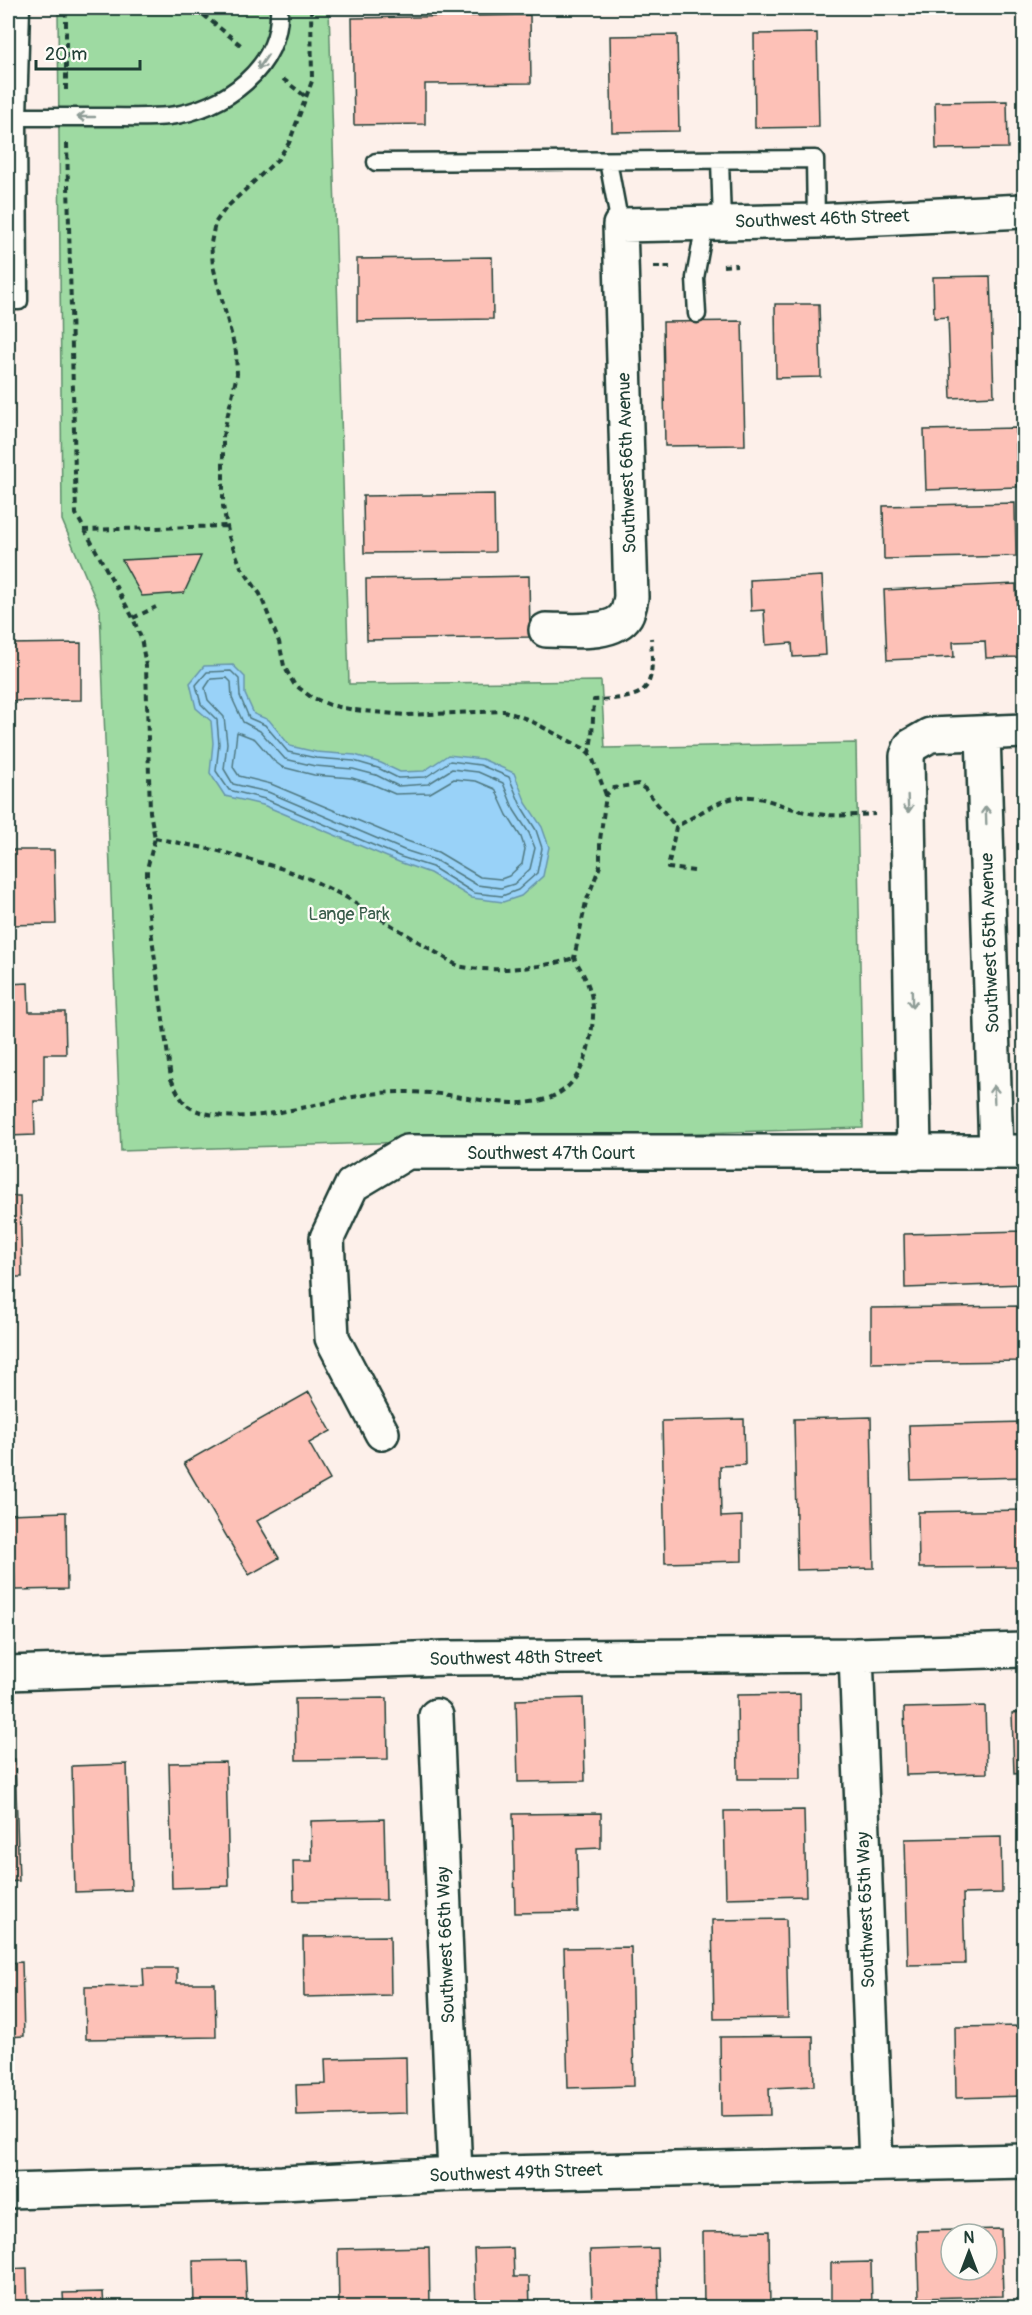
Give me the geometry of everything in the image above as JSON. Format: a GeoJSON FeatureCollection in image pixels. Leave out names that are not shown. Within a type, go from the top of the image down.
{"type":"FeatureCollection","features":[{"type":"Feature","properties":{"kind":"street","name":"Southwest 46th Street"},"geometry":{"type":"LineString","coordinates":[[620,225],[1024,211]]}},
{"type":"Feature","properties":{"kind":"street","name":"Southwest 66th Avenue"},"geometry":{"type":"LineString","coordinates":[[546,630],[587,630],[619,624],[627,614],[631,597],[620,225]]}},
{"type":"Feature","properties":{"kind":"street"},"geometry":{"type":"LineString","coordinates":[[914,1154],[907,756],[911,746],[930,735],[1024,731]]}},
{"type":"Feature","properties":{"kind":"street","name":"Southwest 65th Avenue"},"geometry":{"type":"LineString","coordinates":[[983,733],[1010,1152]]}},
{"type":"Feature","properties":{"kind":"street","name":"Southwest 47th Court"},"geometry":{"type":"LineString","coordinates":[[382,1433],[332,1338],[327,1238],[352,1185],[408,1152],[914,1154],[1010,1152]]}},
{"type":"Feature","properties":{"kind":"street","name":"Southwest 48th Street"},"geometry":{"type":"LineString","coordinates":[[8,1673],[444,1658],[856,1655],[1024,1650]]}},
{"type":"Feature","properties":{"kind":"street","name":"Southwest 65th Way"},"geometry":{"type":"LineString","coordinates":[[856,1655],[876,2164]]}},
{"type":"Feature","properties":{"kind":"street","name":"Southwest 66th Way"},"geometry":{"type":"LineString","coordinates":[[436,1716],[455,2174]]}},
{"type":"Feature","properties":{"kind":"street","name":"Southwest 49th Street"},"geometry":{"type":"LineString","coordinates":[[8,2191],[282,2183],[455,2174],[1024,2161]]}},
{"type":"Feature","properties":{"kind":"lane"},"geometry":{"type":"LineString","coordinates":[[8,301],[19,301],[13,204],[13,117],[21,8]]}},
{"type":"Feature","properties":{"kind":"lane"},"geometry":{"type":"LineString","coordinates":[[13,117],[170,116],[201,107],[220,99],[249,81],[273,45],[280,18],[279,8]]}},
{"type":"Feature","properties":{"kind":"lane"},"geometry":{"type":"LineString","coordinates":[[376,162],[815,159],[816,220]]}},
{"type":"Feature","properties":{"kind":"lane"},"geometry":{"type":"LineString","coordinates":[[697,314],[695,278],[713,222],[720,160]]}},
{"type":"Feature","properties":{"kind":"lane"},"geometry":{"type":"LineString","coordinates":[[608,161],[620,225]]}},
{"type":"Feature","properties":{"kind":"path"},"geometry":{"type":"LineString","coordinates":[[66,8],[66,94]]}},
{"type":"Feature","properties":{"kind":"path"},"geometry":{"type":"LineString","coordinates":[[67,139],[75,507],[83,530],[133,618],[141,638],[146,666],[150,813],[155,838],[147,869],[147,900],[171,1079],[181,1100],[193,1110],[233,1116],[261,1114],[379,1093],[445,1095],[523,1105],[546,1100],[565,1089],[579,1071],[589,1048],[594,1023],[593,999],[584,974],[574,958],[586,902],[600,866],[600,840],[606,795],[592,758],[583,748],[526,718],[504,711],[405,715],[354,711],[311,697],[294,684],[284,666],[274,626],[261,594],[241,567],[227,526],[223,506],[223,436],[237,374],[236,352],[213,266],[211,243],[215,223],[238,195],[278,159],[290,142],[302,102],[309,93],[312,81],[311,8]]}},
{"type":"Feature","properties":{"kind":"path"},"geometry":{"type":"LineString","coordinates":[[83,530],[227,526]]}},
{"type":"Feature","properties":{"kind":"path"},"geometry":{"type":"LineString","coordinates":[[133,618],[156,607]]}},
{"type":"Feature","properties":{"kind":"path"},"geometry":{"type":"LineString","coordinates":[[606,795],[614,788],[638,784],[645,789],[676,827]]}},
{"type":"Feature","properties":{"kind":"path"},"geometry":{"type":"LineString","coordinates":[[694,871],[668,867],[676,827],[717,804],[734,798],[753,797],[809,813],[833,816],[909,812]]}},
{"type":"Feature","properties":{"kind":"path"},"geometry":{"type":"LineString","coordinates":[[155,838],[219,851],[280,868],[312,880],[344,896],[458,966],[475,970],[556,964],[574,958]]}},
{"type":"Feature","properties":{"kind":"green space","name":"Lange Park"},"geometry":{"type":"Polygon","coordinates":[[[58,8],[329,8],[349,684],[601,681],[605,748],[856,743],[863,1128],[121,1151],[100,610],[62,520],[58,8]]]}},
{"type":"Feature","properties":{"kind":"water"},"geometry":{"type":"Polygon","coordinates":[[[233,665],[245,677],[245,694],[254,714],[269,720],[290,746],[316,752],[355,755],[400,772],[424,771],[448,755],[482,759],[514,773],[526,803],[542,827],[549,847],[543,876],[521,896],[503,902],[472,898],[430,873],[263,805],[225,796],[210,773],[213,743],[211,721],[196,708],[190,683],[204,666],[233,665]]]}},
{"type":"Feature","properties":{"kind":"building"},"geometry":{"type":"Polygon","coordinates":[[[530,15],[531,83],[425,84],[425,124],[354,125],[352,18],[530,15]]]}},
{"type":"Feature","properties":{"kind":"building"},"geometry":{"type":"Polygon","coordinates":[[[817,33],[819,127],[755,128],[754,34],[817,33]]]}},
{"type":"Feature","properties":{"kind":"building"},"geometry":{"type":"Polygon","coordinates":[[[677,35],[679,131],[612,132],[610,36],[677,35]]]}},
{"type":"Feature","properties":{"kind":"building"},"geometry":{"type":"Polygon","coordinates":[[[1007,101],[1008,148],[936,149],[935,102],[1007,101]]]}},
{"type":"Feature","properties":{"kind":"building"},"geometry":{"type":"Polygon","coordinates":[[[492,257],[493,319],[357,321],[357,259],[492,257]]]}},
{"type":"Feature","properties":{"kind":"building"},"geometry":{"type":"Polygon","coordinates":[[[990,276],[994,396],[951,398],[948,317],[934,318],[933,277],[990,276]]]}},
{"type":"Feature","properties":{"kind":"building"},"geometry":{"type":"Polygon","coordinates":[[[775,304],[819,304],[821,377],[776,378],[775,304]]]}},
{"type":"Feature","properties":{"kind":"building"},"geometry":{"type":"Polygon","coordinates":[[[742,321],[745,445],[665,446],[663,322],[742,321]]]}},
{"type":"Feature","properties":{"kind":"building"},"geometry":{"type":"Polygon","coordinates":[[[1016,428],[1017,487],[926,490],[924,430],[1016,428]]]}},
{"type":"Feature","properties":{"kind":"building"},"geometry":{"type":"Polygon","coordinates":[[[494,494],[495,552],[364,553],[363,496],[494,494]]]}},
{"type":"Feature","properties":{"kind":"building"},"geometry":{"type":"Polygon","coordinates":[[[1015,503],[1016,556],[884,559],[883,506],[1015,503]]]}},
{"type":"Feature","properties":{"kind":"building"},"geometry":{"type":"Polygon","coordinates":[[[201,556],[184,593],[142,596],[122,560],[201,556]]]}},
{"type":"Feature","properties":{"kind":"building"},"geometry":{"type":"Polygon","coordinates":[[[529,576],[530,637],[367,640],[366,579],[529,576]]]}},
{"type":"Feature","properties":{"kind":"building"},"geometry":{"type":"Polygon","coordinates":[[[822,576],[826,655],[793,657],[792,643],[766,645],[764,610],[751,611],[750,580],[822,576]]]}},
{"type":"Feature","properties":{"kind":"building"},"geometry":{"type":"Polygon","coordinates":[[[1016,584],[1019,657],[986,658],[985,641],[953,642],[954,657],[887,660],[884,590],[1016,584]]]}},
{"type":"Feature","properties":{"kind":"building"},"geometry":{"type":"Polygon","coordinates":[[[81,643],[81,700],[8,701],[8,644],[81,643]]]}},
{"type":"Feature","properties":{"kind":"building"},"geometry":{"type":"Polygon","coordinates":[[[8,850],[54,850],[56,924],[8,925],[8,850]]]}},
{"type":"Feature","properties":{"kind":"building"},"geometry":{"type":"Polygon","coordinates":[[[28,983],[29,1012],[65,1012],[66,1054],[44,1054],[44,1101],[34,1101],[35,1135],[8,1136],[8,984],[28,983]]]}},
{"type":"Feature","properties":{"kind":"building"},"geometry":{"type":"Polygon","coordinates":[[[8,1196],[20,1196],[22,1277],[8,1277],[8,1196]]]}},
{"type":"Feature","properties":{"kind":"building"},"geometry":{"type":"Polygon","coordinates":[[[1024,1231],[1024,1284],[905,1288],[904,1234],[1024,1231]]]}},
{"type":"Feature","properties":{"kind":"building"},"geometry":{"type":"Polygon","coordinates":[[[1024,1306],[1024,1361],[871,1363],[871,1308],[1024,1306]]]}},
{"type":"Feature","properties":{"kind":"building"},"geometry":{"type":"Polygon","coordinates":[[[309,1392],[331,1431],[309,1443],[330,1480],[257,1521],[279,1558],[249,1575],[184,1463],[309,1392]]]}},
{"type":"Feature","properties":{"kind":"building"},"geometry":{"type":"Polygon","coordinates":[[[871,1417],[874,1568],[797,1570],[794,1419],[871,1417]]]}},
{"type":"Feature","properties":{"kind":"building"},"geometry":{"type":"Polygon","coordinates":[[[744,1419],[745,1465],[720,1466],[721,1517],[742,1516],[742,1561],[665,1563],[662,1421],[744,1419]]]}},
{"type":"Feature","properties":{"kind":"building"},"geometry":{"type":"Polygon","coordinates":[[[1024,1422],[1024,1477],[911,1480],[909,1425],[1024,1422]]]}},
{"type":"Feature","properties":{"kind":"building"},"geometry":{"type":"Polygon","coordinates":[[[1024,1510],[1024,1567],[919,1568],[918,1512],[1024,1510]]]}},
{"type":"Feature","properties":{"kind":"building"},"geometry":{"type":"Polygon","coordinates":[[[66,1512],[67,1589],[15,1590],[14,1564],[8,1564],[8,1514],[66,1512]]]}},
{"type":"Feature","properties":{"kind":"building"},"geometry":{"type":"Polygon","coordinates":[[[800,1694],[801,1779],[738,1779],[737,1695],[800,1694]]]}},
{"type":"Feature","properties":{"kind":"building"},"geometry":{"type":"Polygon","coordinates":[[[387,1698],[388,1759],[296,1760],[295,1699],[387,1698]]]}},
{"type":"Feature","properties":{"kind":"building"},"geometry":{"type":"Polygon","coordinates":[[[583,1698],[585,1781],[518,1782],[516,1700],[583,1698]]]}},
{"type":"Feature","properties":{"kind":"building"},"geometry":{"type":"Polygon","coordinates":[[[985,1706],[987,1773],[906,1775],[904,1708],[985,1706]]]}},
{"type":"Feature","properties":{"kind":"building"},"geometry":{"type":"Polygon","coordinates":[[[1024,1712],[1024,1773],[1014,1774],[1012,1713],[1024,1712]]]}},
{"type":"Feature","properties":{"kind":"building"},"geometry":{"type":"Polygon","coordinates":[[[8,1759],[15,1759],[19,1881],[8,1882],[8,1759]]]}},
{"type":"Feature","properties":{"kind":"building"},"geometry":{"type":"Polygon","coordinates":[[[226,1762],[229,1886],[172,1888],[169,1763],[226,1762]]]}},
{"type":"Feature","properties":{"kind":"building"},"geometry":{"type":"Polygon","coordinates":[[[127,1764],[131,1890],[75,1892],[72,1766],[127,1764]]]}},
{"type":"Feature","properties":{"kind":"building"},"geometry":{"type":"Polygon","coordinates":[[[804,1810],[806,1896],[726,1898],[724,1811],[804,1810]]]}},
{"type":"Feature","properties":{"kind":"building"},"geometry":{"type":"Polygon","coordinates":[[[601,1813],[601,1848],[577,1849],[578,1912],[515,1913],[513,1814],[601,1813]]]}},
{"type":"Feature","properties":{"kind":"building"},"geometry":{"type":"Polygon","coordinates":[[[384,1819],[386,1900],[294,1901],[293,1861],[312,1861],[311,1821],[384,1819]]]}},
{"type":"Feature","properties":{"kind":"building"},"geometry":{"type":"Polygon","coordinates":[[[1001,1837],[1002,1893],[963,1894],[965,1964],[908,1965],[905,1839],[1001,1837]]]}},
{"type":"Feature","properties":{"kind":"building"},"geometry":{"type":"Polygon","coordinates":[[[786,1919],[788,2018],[714,2019],[712,1920],[786,1919]]]}},
{"type":"Feature","properties":{"kind":"building"},"geometry":{"type":"Polygon","coordinates":[[[390,1936],[391,1995],[304,1997],[303,1937],[390,1936]]]}},
{"type":"Feature","properties":{"kind":"building"},"geometry":{"type":"Polygon","coordinates":[[[631,1947],[634,2086],[568,2088],[564,1948],[631,1947]]]}},
{"type":"Feature","properties":{"kind":"building"},"geometry":{"type":"Polygon","coordinates":[[[22,1962],[24,2036],[8,2037],[8,1963],[22,1962]]]}},
{"type":"Feature","properties":{"kind":"building"},"geometry":{"type":"Polygon","coordinates":[[[143,1968],[177,1968],[177,1983],[215,1983],[216,2037],[86,2039],[85,1987],[144,1986],[143,1968]]]}},
{"type":"Feature","properties":{"kind":"building"},"geometry":{"type":"Polygon","coordinates":[[[1024,2026],[1024,2096],[956,2098],[955,2027],[1024,2026]]]}},
{"type":"Feature","properties":{"kind":"building"},"geometry":{"type":"Polygon","coordinates":[[[813,2036],[814,2086],[769,2088],[770,2115],[721,2116],[720,2037],[813,2036]]]}},
{"type":"Feature","properties":{"kind":"building"},"geometry":{"type":"Polygon","coordinates":[[[406,2057],[407,2113],[297,2116],[296,2085],[326,2084],[325,2059],[406,2057]]]}},
{"type":"Feature","properties":{"kind":"building"},"geometry":{"type":"Polygon","coordinates":[[[999,2229],[1001,2229],[1003,2296],[919,2298],[917,2231],[939,2230],[939,2282],[999,2282],[999,2229]]]}},
{"type":"Feature","properties":{"kind":"building"},"geometry":{"type":"Polygon","coordinates":[[[769,2231],[770,2308],[704,2308],[703,2232],[769,2231]]]}},
{"type":"Feature","properties":{"kind":"building"},"geometry":{"type":"Polygon","coordinates":[[[429,2247],[430,2308],[339,2308],[338,2249],[429,2247]]]}},
{"type":"Feature","properties":{"kind":"building"},"geometry":{"type":"Polygon","coordinates":[[[513,2248],[514,2277],[529,2277],[530,2308],[476,2308],[474,2249],[513,2248]]]}},
{"type":"Feature","properties":{"kind":"building"},"geometry":{"type":"Polygon","coordinates":[[[657,2248],[659,2308],[592,2308],[590,2250],[657,2248]]]}},
{"type":"Feature","properties":{"kind":"building"},"geometry":{"type":"Polygon","coordinates":[[[245,2260],[247,2308],[194,2308],[193,2261],[245,2260]]]}},
{"type":"Feature","properties":{"kind":"building"},"geometry":{"type":"Polygon","coordinates":[[[871,2262],[872,2308],[831,2308],[831,2263],[871,2262]]]}},
{"type":"Feature","properties":{"kind":"building"},"geometry":{"type":"Polygon","coordinates":[[[27,2268],[28,2308],[8,2308],[8,2269],[27,2268]]]}},
{"type":"Feature","properties":{"kind":"building"},"geometry":{"type":"Polygon","coordinates":[[[103,2292],[104,2308],[64,2308],[63,2293],[103,2292]]]}}]}
